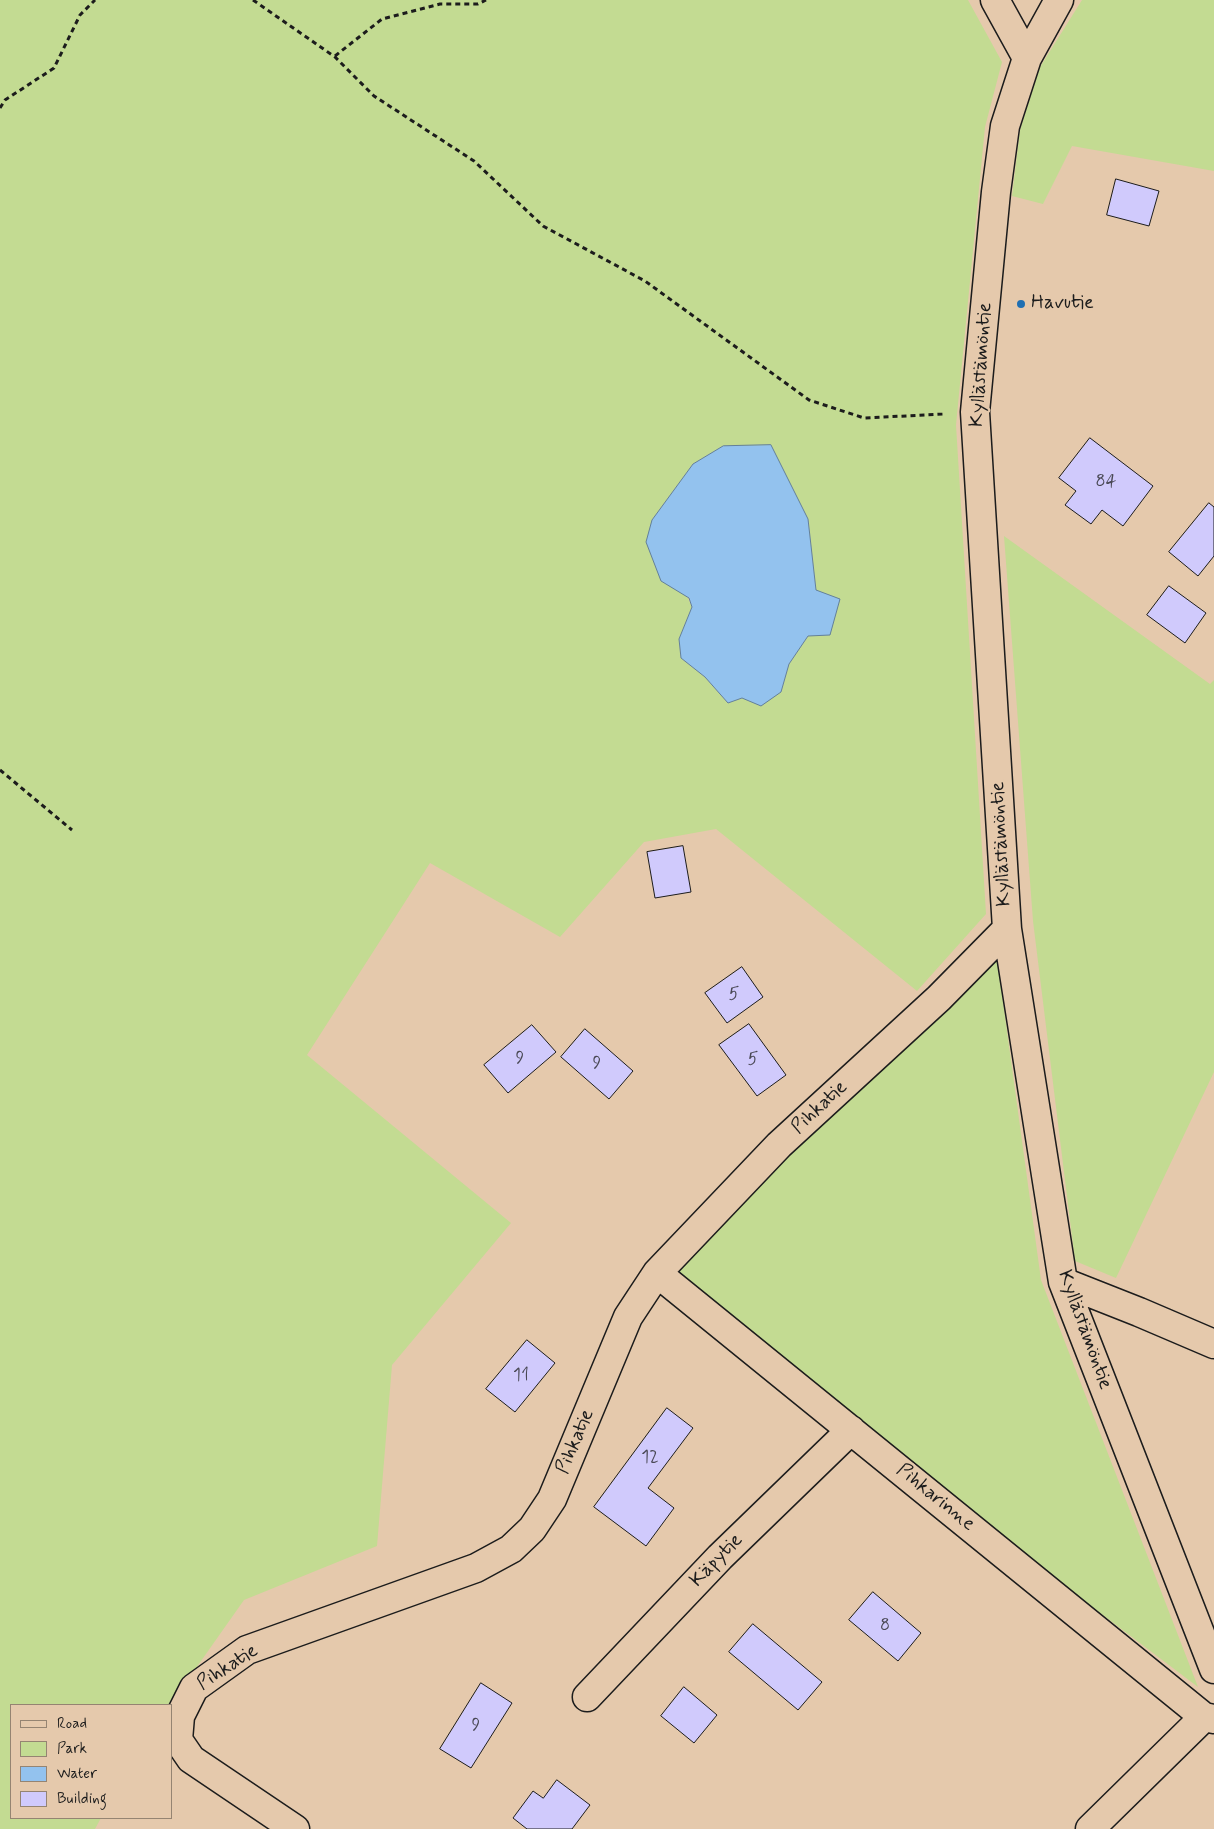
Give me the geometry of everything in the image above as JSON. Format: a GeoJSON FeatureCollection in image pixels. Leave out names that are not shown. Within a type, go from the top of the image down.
{"type":"FeatureCollection","features":[{"type":"Feature","properties":{"kind":"street"},"geometry":{"type":"LineString","coordinates":[[995,0],[1026,58]]}},
{"type":"Feature","properties":{"kind":"street","name":"Kyllästämöntie"},"geometry":{"type":"LineString","coordinates":[[1059,0],[1026,58],[1005,126],[996,192],[975,412],[1007,929],[1062,1282],[1214,1669]]}},
{"type":"Feature","properties":{"kind":"street","name":"Pihkatie"},"geometry":{"type":"LineString","coordinates":[[295,1829],[191,1759],[178,1740],[180,1716],[194,1688],[247,1650],[476,1568],[511,1549],[532,1530],[552,1499],[628,1317],[657,1273],[779,1145],[939,998],[1007,929]]}},
{"type":"Feature","properties":{"kind":"street","name":"Pihkarinne"},"geometry":{"type":"LineString","coordinates":[[657,1273],[1209,1718]]}},
{"type":"Feature","properties":{"kind":"street"},"geometry":{"type":"LineString","coordinates":[[1062,1282],[1214,1344]]}},
{"type":"Feature","properties":{"kind":"street","name":"Käpytie"},"geometry":{"type":"LineString","coordinates":[[587,1697],[720,1557],[851,1430]]}},
{"type":"Feature","properties":{"kind":"street"},"geometry":{"type":"LineString","coordinates":[[1090,1829],[1209,1718]]}},
{"type":"Feature","properties":{"kind":"path"},"geometry":{"type":"LineString","coordinates":[[0,108],[5,100],[54,68],[80,15],[95,0]]}},
{"type":"Feature","properties":{"kind":"path"},"geometry":{"type":"LineString","coordinates":[[253,0],[335,56],[374,96],[474,161],[543,226],[645,281],[809,400],[864,418],[975,412]]}},
{"type":"Feature","properties":{"kind":"path"},"geometry":{"type":"LineString","coordinates":[[335,56],[382,19],[440,4],[478,4],[486,0]]}},
{"type":"Feature","properties":{"kind":"path"},"geometry":{"type":"LineString","coordinates":[[0,770],[72,830]]}},
{"type":"Feature","properties":{"kind":"green space"},"geometry":{"type":"Polygon","coordinates":[[[0,0],[968,0],[1002,62],[985,127],[956,425],[986,914],[917,991],[716,829],[644,842],[560,937],[430,863],[307,1055],[511,1223],[392,1365],[377,1546],[244,1600],[171,1704],[10,1704],[10,1819],[100,1819],[95,1829],[0,1829],[0,0]],[[723,446],[693,464],[652,520],[692,607],[679,639],[681,658],[705,677],[728,703],[742,698],[781,692],[789,664],[808,636],[816,591],[808,519],[723,446]]]}},
{"type":"Feature","properties":{"kind":"green space"},"geometry":{"type":"Polygon","coordinates":[[[1082,0],[1214,0],[1214,171],[1072,146],[1043,204],[1012,196],[1020,130],[1040,67],[1082,0]]]}},
{"type":"Feature","properties":{"kind":"green space"},"geometry":{"type":"Polygon","coordinates":[[[1004,536],[1210,684],[1214,680],[1214,1072],[1116,1278],[1075,1261],[1033,921],[1004,536]]]}},
{"type":"Feature","properties":{"kind":"green space"},"geometry":{"type":"Polygon","coordinates":[[[997,958],[1041,1280],[1198,1687],[944,1495],[670,1272],[784,1155],[997,958]]]}},
{"type":"Feature","properties":{"kind":"water"},"geometry":{"type":"Polygon","coordinates":[[[771,445],[808,519],[816,590],[840,599],[830,635],[808,636],[789,664],[781,692],[761,706],[742,698],[728,703],[705,677],[681,658],[679,639],[692,607],[689,598],[661,581],[646,542],[652,520],[693,464],[723,446],[771,445]]]}},
{"type":"Feature","properties":{"kind":"building"},"geometry":{"type":"Polygon","coordinates":[[[1116,179],[1159,191],[1149,226],[1107,215],[1116,179]]]}},
{"type":"Feature","properties":{"kind":"building"},"geometry":{"type":"Polygon","coordinates":[[[1090,438],[1153,486],[1123,526],[1102,510],[1091,524],[1065,505],[1076,491],[1059,478],[1090,438]]]}},
{"type":"Feature","properties":{"kind":"building"},"geometry":{"type":"Polygon","coordinates":[[[1209,503],[1214,507],[1214,556],[1198,576],[1169,552],[1209,503]]]}},
{"type":"Feature","properties":{"kind":"building"},"geometry":{"type":"Polygon","coordinates":[[[1169,586],[1206,613],[1185,643],[1147,615],[1169,586]]]}},
{"type":"Feature","properties":{"kind":"building"},"geometry":{"type":"Polygon","coordinates":[[[683,846],[691,892],[655,898],[647,852],[683,846]]]}},
{"type":"Feature","properties":{"kind":"building"},"geometry":{"type":"Polygon","coordinates":[[[742,967],[763,997],[727,1023],[705,993],[742,967]]]}},
{"type":"Feature","properties":{"kind":"building"},"geometry":{"type":"Polygon","coordinates":[[[749,1024],[786,1075],[757,1096],[719,1045],[749,1024]]]}},
{"type":"Feature","properties":{"kind":"building"},"geometry":{"type":"Polygon","coordinates":[[[532,1025],[556,1052],[508,1093],[484,1065],[532,1025]]]}},
{"type":"Feature","properties":{"kind":"building"},"geometry":{"type":"Polygon","coordinates":[[[585,1029],[633,1071],[609,1099],[561,1057],[585,1029]]]}},
{"type":"Feature","properties":{"kind":"building"},"geometry":{"type":"Polygon","coordinates":[[[527,1340],[555,1363],[515,1412],[486,1389],[527,1340]]]}},
{"type":"Feature","properties":{"kind":"building"},"geometry":{"type":"Polygon","coordinates":[[[667,1408],[693,1428],[648,1488],[674,1508],[646,1546],[594,1507],[667,1408]]]}},
{"type":"Feature","properties":{"kind":"building"},"geometry":{"type":"Polygon","coordinates":[[[873,1592],[921,1633],[898,1661],[849,1620],[873,1592]]]}},
{"type":"Feature","properties":{"kind":"building"},"geometry":{"type":"Polygon","coordinates":[[[753,1624],[822,1682],[798,1710],[729,1652],[753,1624]]]}},
{"type":"Feature","properties":{"kind":"building"},"geometry":{"type":"Polygon","coordinates":[[[481,1683],[512,1703],[471,1768],[440,1749],[481,1683]]]}},
{"type":"Feature","properties":{"kind":"building"},"geometry":{"type":"Polygon","coordinates":[[[684,1687],[717,1715],[694,1743],[661,1716],[684,1687]]]}},
{"type":"Feature","properties":{"kind":"building"},"geometry":{"type":"Polygon","coordinates":[[[557,1780],[590,1805],[572,1829],[527,1829],[513,1818],[533,1791],[543,1798],[557,1780]]]}},
{"type":"Feature","properties":{"kind":"place","name":"Havutie"},"geometry":{"type":"Point","coordinates":[1021,304]}}]}
